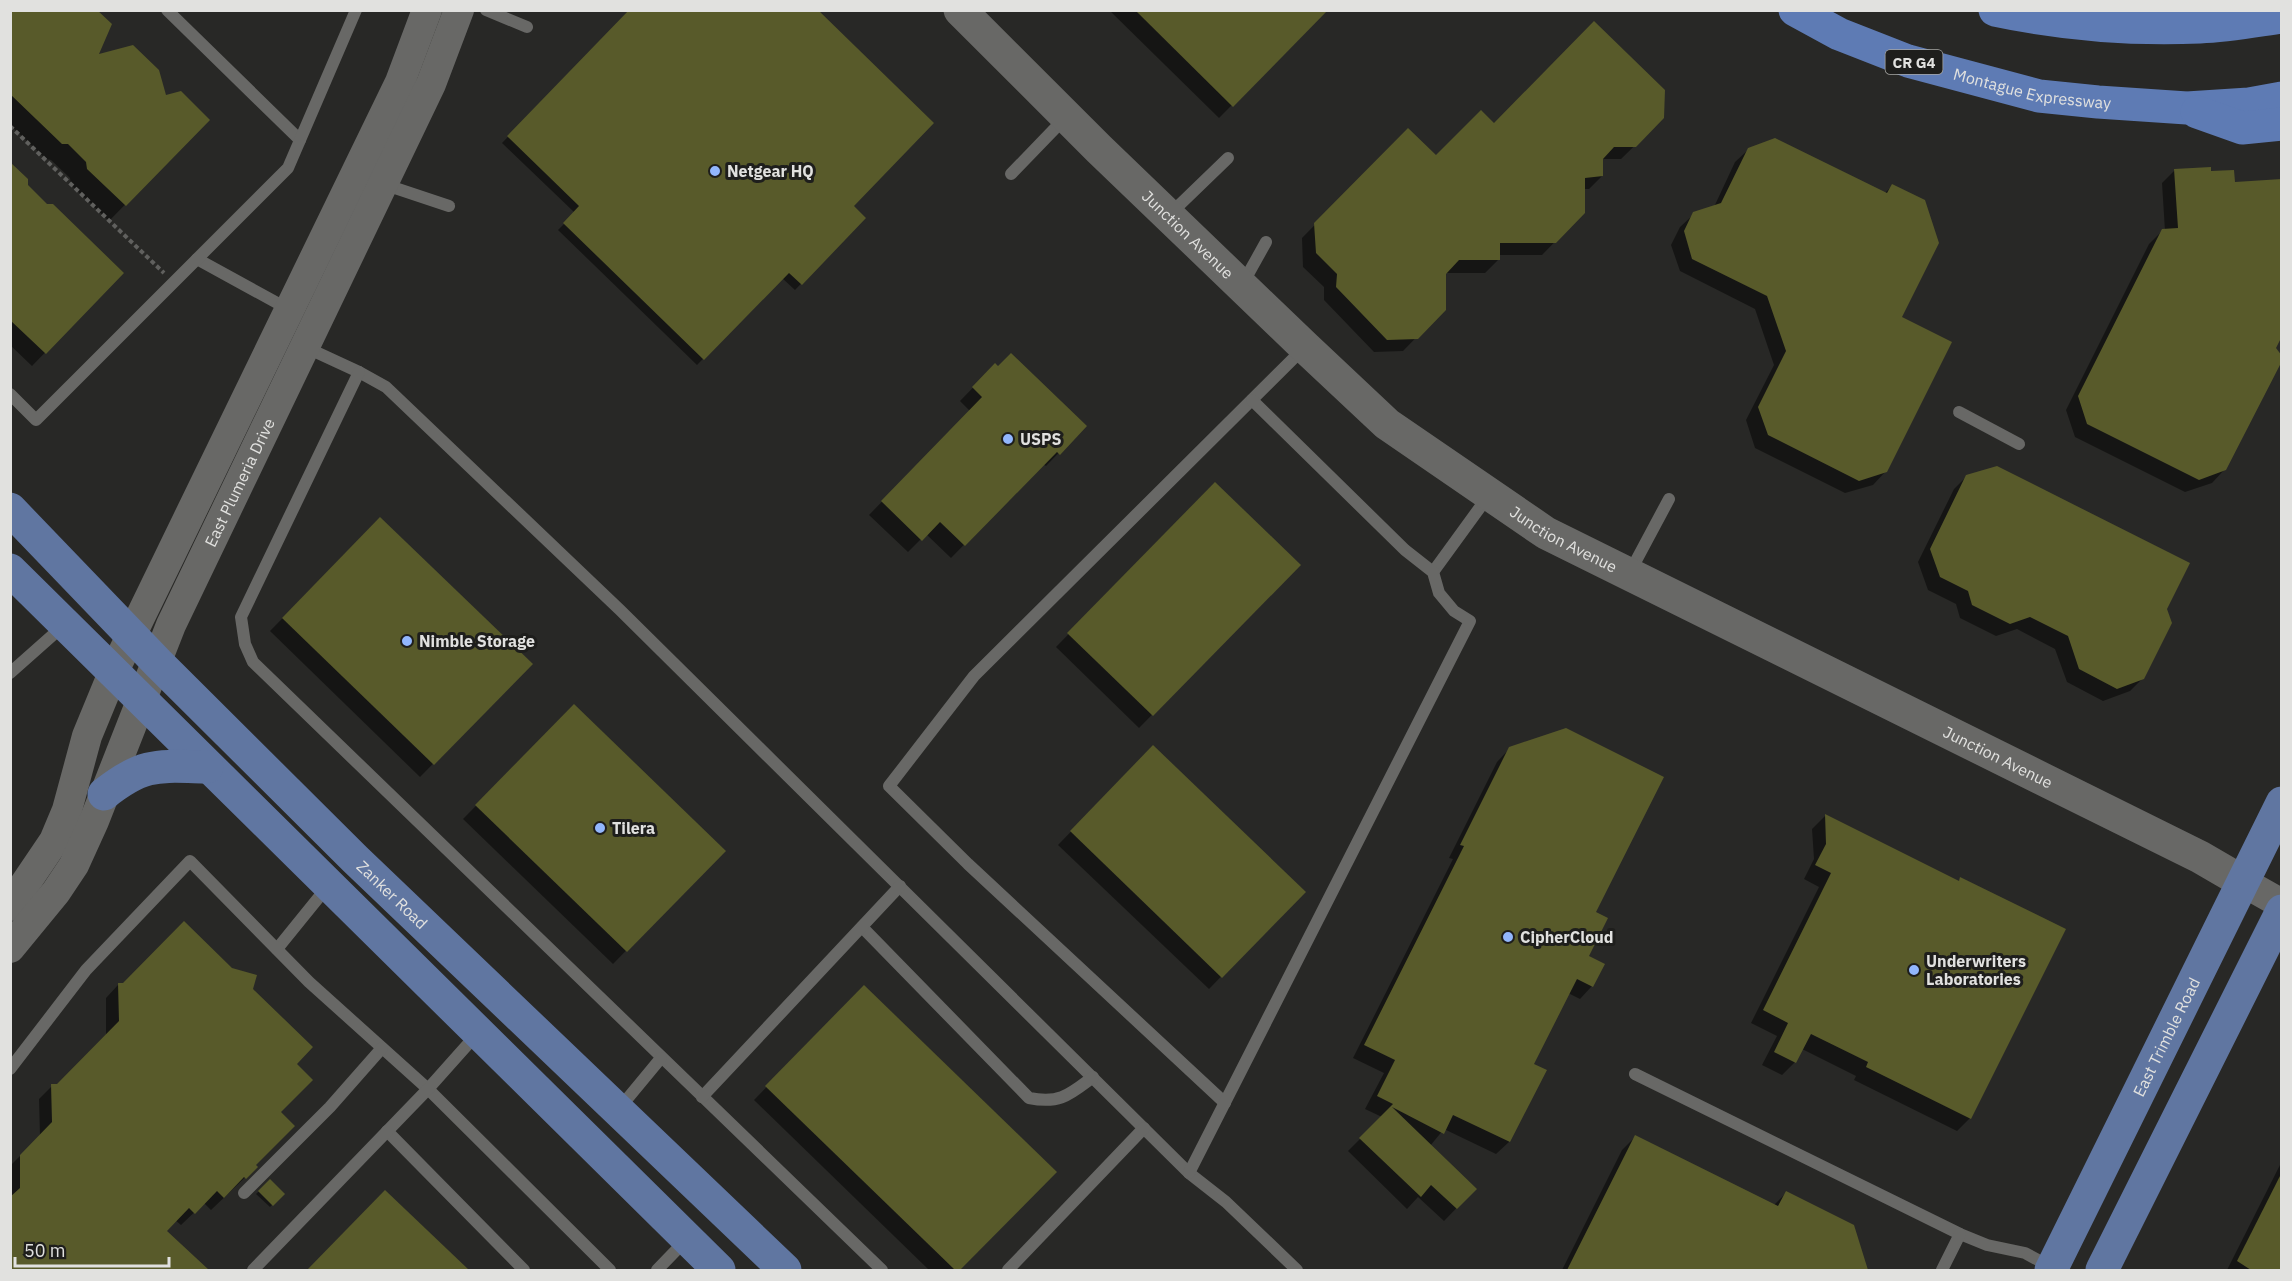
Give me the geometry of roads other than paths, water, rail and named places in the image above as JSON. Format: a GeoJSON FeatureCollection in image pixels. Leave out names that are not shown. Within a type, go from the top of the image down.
{"type":"FeatureCollection","features":[{"type":"Feature","properties":{"kind":"highway","name":"Montague Expressway"},"geometry":{"type":"LineString","coordinates":[[1795,10],[1839,34],[1908,61],[2039,96],[2187,108],[2249,104],[2282,98]]}},
{"type":"Feature","properties":{"kind":"highway"},"geometry":{"type":"LineString","coordinates":[[1995,10],[2022,16],[2135,28],[2201,27],[2282,17]]}},
{"type":"Feature","properties":{"kind":"highway"},"geometry":{"type":"LineString","coordinates":[[2187,108],[2242,129],[2282,124]]}},
{"type":"Feature","properties":{"kind":"main road","name":"Junction Avenue"},"geometry":{"type":"LineString","coordinates":[[960,10],[1168,216],[1387,424],[1546,533],[2200,858],[2243,882]]}},
{"type":"Feature","properties":{"kind":"main road","name":"Zanker Road"},"geometry":{"type":"LineString","coordinates":[[10,509],[158,663],[355,860],[785,1270]]}},
{"type":"Feature","properties":{"kind":"main road"},"geometry":{"type":"LineString","coordinates":[[10,570],[719,1270]]}},
{"type":"Feature","properties":{"kind":"main road"},"geometry":{"type":"LineString","coordinates":[[104,794],[123,779],[142,770],[166,766],[207,767]]}},
{"type":"Feature","properties":{"kind":"main road","name":"East Trimble Road"},"geometry":{"type":"LineString","coordinates":[[2052,1269],[2282,803]]}},
{"type":"Feature","properties":{"kind":"main road"},"geometry":{"type":"LineString","coordinates":[[2102,1270],[2282,911]]}},
{"type":"Feature","properties":{"kind":"main road"},"geometry":{"type":"LineString","coordinates":[[2175,1126],[2274,972],[2282,968]]}},
{"type":"Feature","properties":{"kind":"street","name":"East Plumeria Drive"},"geometry":{"type":"LineString","coordinates":[[10,948],[56,892],[74,865],[158,663],[171,625],[304,327],[427,10]]}},
{"type":"Feature","properties":{"kind":"street","name":"East Plumeria Drive"},"geometry":{"type":"LineString","coordinates":[[10,906],[54,841],[77,777],[87,736],[131,634],[383,184],[431,84],[459,10]]}},
{"type":"Feature","properties":{"kind":"street","name":"Junction Avenue"},"geometry":{"type":"LineString","coordinates":[[2243,882],[2282,904]]}},
{"type":"Feature","properties":{"kind":"lane"},"geometry":{"type":"LineString","coordinates":[[167,10],[300,140]]}},
{"type":"Feature","properties":{"kind":"lane"},"geometry":{"type":"LineString","coordinates":[[10,394],[36,420],[288,168],[356,10]]}},
{"type":"Feature","properties":{"kind":"lane"},"geometry":{"type":"LineString","coordinates":[[486,10],[527,27]]}},
{"type":"Feature","properties":{"kind":"lane"},"geometry":{"type":"LineString","coordinates":[[1011,174],[1067,116]]}},
{"type":"Feature","properties":{"kind":"lane"},"geometry":{"type":"LineString","coordinates":[[1168,216],[1228,158]]}},
{"type":"Feature","properties":{"kind":"lane"},"geometry":{"type":"LineString","coordinates":[[383,184],[449,206]]}},
{"type":"Feature","properties":{"kind":"lane"},"geometry":{"type":"LineString","coordinates":[[1242,286],[1266,242]]}},
{"type":"Feature","properties":{"kind":"lane"},"geometry":{"type":"LineString","coordinates":[[197,259],[304,327],[359,372],[386,387],[594,585],[1189,1173],[1226,1202],[1297,1270]]}},
{"type":"Feature","properties":{"kind":"lane"},"geometry":{"type":"LineString","coordinates":[[1224,1103],[968,864],[889,786],[974,676],[1305,347]]}},
{"type":"Feature","properties":{"kind":"lane"},"geometry":{"type":"LineString","coordinates":[[359,372],[241,617],[245,644],[254,662],[882,1270]]}},
{"type":"Feature","properties":{"kind":"lane"},"geometry":{"type":"LineString","coordinates":[[1189,1173],[1470,621],[1454,611],[1439,593],[1433,572],[1405,550],[1252,400]]}},
{"type":"Feature","properties":{"kind":"lane"},"geometry":{"type":"LineString","coordinates":[[1959,412],[2019,444]]}},
{"type":"Feature","properties":{"kind":"lane"},"geometry":{"type":"LineString","coordinates":[[1433,572],[1490,494]]}},
{"type":"Feature","properties":{"kind":"lane"},"geometry":{"type":"LineString","coordinates":[[1629,574],[1669,499]]}},
{"type":"Feature","properties":{"kind":"lane"},"geometry":{"type":"LineString","coordinates":[[10,673],[64,625]]}},
{"type":"Feature","properties":{"kind":"lane"},"geometry":{"type":"LineString","coordinates":[[10,1069],[86,970],[190,861],[309,982],[428,1089],[610,1270]]}},
{"type":"Feature","properties":{"kind":"lane"},"geometry":{"type":"LineString","coordinates":[[277,949],[328,885]]}},
{"type":"Feature","properties":{"kind":"lane"},"geometry":{"type":"LineString","coordinates":[[702,1097],[900,886]]}},
{"type":"Feature","properties":{"kind":"lane"},"geometry":{"type":"LineString","coordinates":[[862,927],[1029,1098],[1050,1101],[1066,1097],[1092,1077]]}},
{"type":"Feature","properties":{"kind":"lane"},"geometry":{"type":"LineString","coordinates":[[253,1270],[428,1089],[478,1033]]}},
{"type":"Feature","properties":{"kind":"lane"},"geometry":{"type":"LineString","coordinates":[[244,1193],[330,1107],[382,1048]]}},
{"type":"Feature","properties":{"kind":"lane"},"geometry":{"type":"LineString","coordinates":[[618,1110],[661,1058]]}},
{"type":"Feature","properties":{"kind":"lane"},"geometry":{"type":"LineString","coordinates":[[1635,1074],[1960,1234],[1987,1245],[2025,1253],[2052,1269]]}},
{"type":"Feature","properties":{"kind":"lane"},"geometry":{"type":"LineString","coordinates":[[1008,1270],[1144,1128]]}},
{"type":"Feature","properties":{"kind":"lane"},"geometry":{"type":"LineString","coordinates":[[387,1131],[524,1270]]}},
{"type":"Feature","properties":{"kind":"lane"},"geometry":{"type":"LineString","coordinates":[[1942,1270],[1960,1234]]}},
{"type":"Feature","properties":{"kind":"lane"},"geometry":{"type":"LineString","coordinates":[[657,1270],[687,1239]]}},
{"type":"Feature","properties":{"kind":"place","name":"Netgear HQ"},"geometry":{"type":"Point","coordinates":[715,171]}},
{"type":"Feature","properties":{"kind":"place","name":"USPS"},"geometry":{"type":"Point","coordinates":[1008,439]}},
{"type":"Feature","properties":{"kind":"place","name":"Nimble Storage"},"geometry":{"type":"Point","coordinates":[407,641]}},
{"type":"Feature","properties":{"kind":"place","name":"Tilera"},"geometry":{"type":"Point","coordinates":[600,828]}},
{"type":"Feature","properties":{"kind":"place","name":"CipherCloud"},"geometry":{"type":"Point","coordinates":[1508,937]}},
{"type":"Feature","properties":{"kind":"place","name":"Underwriters Laboratories"},"geometry":{"type":"Point","coordinates":[1914,970]}}]}
